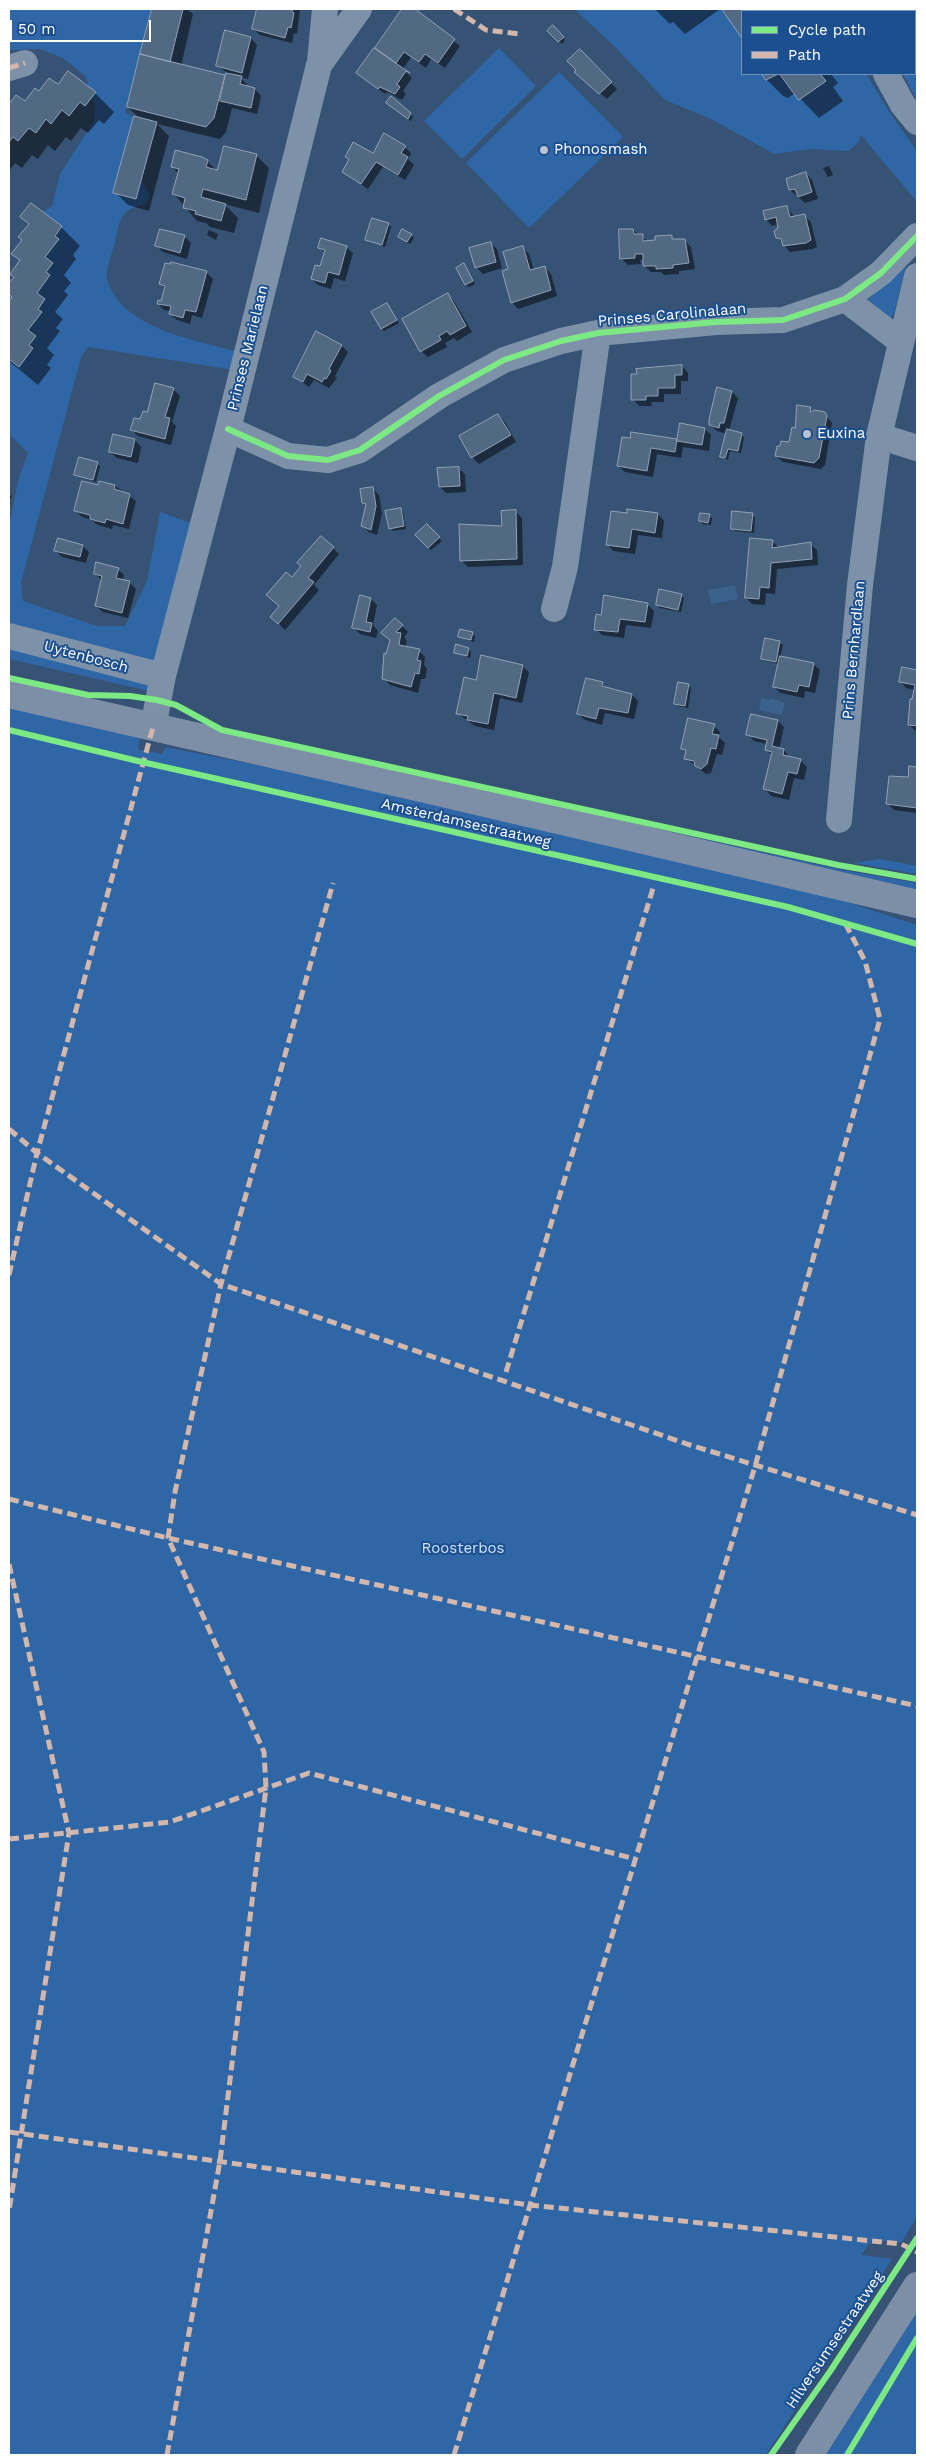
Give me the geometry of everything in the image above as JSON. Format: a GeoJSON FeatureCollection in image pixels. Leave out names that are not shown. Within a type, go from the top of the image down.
{"type":"FeatureCollection","features":[{"type":"Feature","properties":{"kind":"main road","name":"Amsterdamsestraatweg"},"geometry":{"type":"LineString","coordinates":[[9,694],[917,904]]}},
{"type":"Feature","properties":{"kind":"main road"},"geometry":{"type":"LineString","coordinates":[[809,2455],[917,2286]]}},
{"type":"Feature","properties":{"kind":"street"},"geometry":{"type":"LineString","coordinates":[[320,65],[325,9]]}},
{"type":"Feature","properties":{"kind":"street","name":"Prinses Marielaan"},"geometry":{"type":"LineString","coordinates":[[152,727],[163,676],[228,430],[320,65],[358,9]]}},
{"type":"Feature","properties":{"kind":"street"},"geometry":{"type":"LineString","coordinates":[[887,75],[903,105],[917,122]]}},
{"type":"Feature","properties":{"kind":"street","name":"Prinses Carolinalaan"},"geometry":{"type":"LineString","coordinates":[[228,430],[288,456],[328,460],[360,450],[439,396],[504,360],[560,341],[598,333],[716,322],[783,320],[846,300],[881,273],[917,236]]}},
{"type":"Feature","properties":{"kind":"street"},"geometry":{"type":"LineString","coordinates":[[846,300],[900,341],[917,276]]}},
{"type":"Feature","properties":{"kind":"street","name":"Prinses Carolinalaan"},"geometry":{"type":"LineString","coordinates":[[554,609],[566,567],[598,333]]}},
{"type":"Feature","properties":{"kind":"street","name":"Prins Bernhardlaan"},"geometry":{"type":"LineString","coordinates":[[839,820],[860,585],[879,436],[900,341]]}},
{"type":"Feature","properties":{"kind":"street"},"geometry":{"type":"LineString","coordinates":[[879,436],[917,448]]}},
{"type":"Feature","properties":{"kind":"street","name":"Uytenbosch"},"geometry":{"type":"LineString","coordinates":[[9,636],[163,676]]}},
{"type":"Feature","properties":{"kind":"green space"},"geometry":{"type":"Polygon","coordinates":[[[9,9],[151,9],[125,112],[154,130],[138,172],[150,197],[145,204],[130,209],[122,216],[108,265],[107,279],[115,296],[127,310],[144,321],[182,337],[238,352],[234,370],[88,347],[81,357],[21,583],[23,601],[97,626],[125,626],[147,581],[160,512],[193,524],[156,666],[9,633],[9,525],[19,477],[28,453],[9,434],[9,316],[14,308],[9,305],[9,295],[23,272],[16,266],[34,238],[39,214],[52,206],[60,174],[94,121],[95,105],[85,76],[63,58],[40,49],[9,50],[9,9]]]}},
{"type":"Feature","properties":{"kind":"green space"},"geometry":{"type":"Polygon","coordinates":[[[574,9],[843,9],[741,10],[741,75],[867,75],[888,110],[917,151],[917,202],[861,135],[858,143],[848,151],[809,149],[774,154],[711,119],[665,100],[613,45],[574,9]]]}},
{"type":"Feature","properties":{"kind":"green space"},"geometry":{"type":"Polygon","coordinates":[[[917,9],[917,101],[904,75],[916,75],[916,10],[882,10],[917,9]]]}},
{"type":"Feature","properties":{"kind":"green space"},"geometry":{"type":"Polygon","coordinates":[[[499,48],[536,86],[462,159],[424,121],[499,48]]]}},
{"type":"Feature","properties":{"kind":"green space","name":"Phonosmash"},"geometry":{"type":"Polygon","coordinates":[[[559,72],[623,137],[529,228],[466,163],[559,72]]]}},
{"type":"Feature","properties":{"kind":"green space"},"geometry":{"type":"Polygon","coordinates":[[[907,260],[895,311],[890,320],[868,300],[907,260]]]}},
{"type":"Feature","properties":{"kind":"green space"},"geometry":{"type":"Polygon","coordinates":[[[9,649],[151,684],[149,691],[9,659],[9,649]]]}},
{"type":"Feature","properties":{"kind":"green space","name":"Roosterbos"},"geometry":{"type":"Polygon","coordinates":[[[9,703],[141,732],[138,749],[162,754],[165,747],[312,776],[801,887],[917,925],[917,2217],[901,2243],[872,2240],[861,2255],[892,2259],[766,2455],[9,2455],[9,703]]]}},
{"type":"Feature","properties":{"kind":"green space"},"geometry":{"type":"Polygon","coordinates":[[[663,830],[843,870],[917,883],[917,892],[662,833],[663,830]]]}},
{"type":"Feature","properties":{"kind":"green space"},"geometry":{"type":"Polygon","coordinates":[[[880,859],[917,866],[917,874],[854,863],[880,859]]]}},
{"type":"Feature","properties":{"kind":"green space"},"geometry":{"type":"Polygon","coordinates":[[[917,2300],[917,2455],[817,2455],[917,2300]]]}},
{"type":"Feature","properties":{"kind":"shaded area"},"geometry":{"type":"Polygon","coordinates":[[[735,585],[738,599],[711,604],[708,590],[735,585]]]}},
{"type":"Feature","properties":{"kind":"shaded area"},"geometry":{"type":"Polygon","coordinates":[[[761,698],[770,700],[771,698],[785,703],[782,715],[759,710],[761,698]]]}},
{"type":"Feature","properties":{"kind":"building"},"geometry":{"type":"Polygon","coordinates":[[[152,9],[183,9],[170,62],[140,54],[152,9]]]}},
{"type":"Feature","properties":{"kind":"building"},"geometry":{"type":"Polygon","coordinates":[[[257,9],[293,9],[291,28],[288,27],[285,38],[252,29],[257,9]]]}},
{"type":"Feature","properties":{"kind":"building"},"geometry":{"type":"Polygon","coordinates":[[[402,9],[415,9],[455,39],[438,63],[425,54],[419,62],[404,52],[396,63],[375,48],[402,9]]]}},
{"type":"Feature","properties":{"kind":"building"},"geometry":{"type":"Polygon","coordinates":[[[722,9],[779,10],[741,10],[741,37],[722,9]]]}},
{"type":"Feature","properties":{"kind":"building"},"geometry":{"type":"Polygon","coordinates":[[[553,25],[564,37],[558,42],[547,31],[553,25]]]}},
{"type":"Feature","properties":{"kind":"building"},"geometry":{"type":"Polygon","coordinates":[[[225,30],[251,37],[242,73],[216,66],[225,30]]]}},
{"type":"Feature","properties":{"kind":"building"},"geometry":{"type":"Polygon","coordinates":[[[374,48],[410,73],[406,71],[397,84],[400,87],[395,94],[380,87],[378,89],[356,73],[374,48]]]}},
{"type":"Feature","properties":{"kind":"building"},"geometry":{"type":"Polygon","coordinates":[[[580,49],[612,82],[599,94],[574,72],[576,70],[567,61],[580,49]]]}},
{"type":"Feature","properties":{"kind":"building"},"geometry":{"type":"Polygon","coordinates":[[[140,54],[225,75],[214,118],[206,127],[127,107],[140,54]]]}},
{"type":"Feature","properties":{"kind":"building"},"geometry":{"type":"Polygon","coordinates":[[[68,71],[96,92],[85,106],[80,102],[69,116],[62,110],[51,124],[46,119],[36,133],[29,128],[18,141],[13,137],[9,142],[9,104],[16,95],[25,101],[35,88],[39,91],[49,78],[58,84],[68,71]]]}},
{"type":"Feature","properties":{"kind":"building"},"geometry":{"type":"Polygon","coordinates":[[[226,73],[242,76],[240,84],[255,88],[251,108],[220,101],[226,73]]]}},
{"type":"Feature","properties":{"kind":"building"},"geometry":{"type":"Polygon","coordinates":[[[763,75],[776,75],[766,80],[763,75]]]}},
{"type":"Feature","properties":{"kind":"building"},"geometry":{"type":"Polygon","coordinates":[[[781,75],[821,75],[826,81],[799,100],[781,75]]]}},
{"type":"Feature","properties":{"kind":"building"},"geometry":{"type":"Polygon","coordinates":[[[391,96],[411,113],[408,119],[386,103],[391,96]]]}},
{"type":"Feature","properties":{"kind":"building"},"geometry":{"type":"Polygon","coordinates":[[[134,116],[157,122],[136,199],[113,193],[134,116]]]}},
{"type":"Feature","properties":{"kind":"building"},"geometry":{"type":"Polygon","coordinates":[[[384,133],[406,146],[401,153],[408,157],[398,175],[376,162],[361,184],[342,172],[349,159],[345,157],[353,142],[373,153],[384,133]]]}},
{"type":"Feature","properties":{"kind":"building"},"geometry":{"type":"Polygon","coordinates":[[[224,146],[257,154],[246,200],[203,189],[201,197],[226,204],[221,221],[195,214],[196,211],[183,208],[185,198],[172,194],[179,169],[171,167],[175,150],[202,157],[208,160],[206,167],[217,170],[224,146]]]}},
{"type":"Feature","properties":{"kind":"building"},"geometry":{"type":"Polygon","coordinates":[[[806,172],[812,192],[798,197],[795,189],[789,190],[786,179],[806,172]]]}},
{"type":"Feature","properties":{"kind":"building"},"geometry":{"type":"Polygon","coordinates":[[[31,203],[62,226],[55,236],[59,239],[45,257],[53,263],[46,272],[50,275],[37,293],[45,299],[38,309],[42,312],[28,330],[36,336],[29,345],[33,348],[19,367],[9,359],[9,301],[12,297],[9,294],[9,283],[14,277],[10,274],[20,260],[11,254],[22,240],[18,237],[29,224],[20,217],[31,203]]]}},
{"type":"Feature","properties":{"kind":"building"},"geometry":{"type":"Polygon","coordinates":[[[787,206],[790,217],[805,214],[811,240],[806,243],[783,246],[781,239],[776,238],[774,231],[778,228],[776,217],[765,220],[763,211],[787,206]]]}},
{"type":"Feature","properties":{"kind":"building"},"geometry":{"type":"Polygon","coordinates":[[[372,218],[389,223],[382,245],[365,240],[372,218]]]}},
{"type":"Feature","properties":{"kind":"building"},"geometry":{"type":"Polygon","coordinates":[[[160,229],[185,235],[180,253],[155,246],[160,229]]]}},
{"type":"Feature","properties":{"kind":"building"},"geometry":{"type":"Polygon","coordinates":[[[402,229],[412,234],[407,242],[398,237],[402,229]]]}},
{"type":"Feature","properties":{"kind":"building"},"geometry":{"type":"Polygon","coordinates":[[[619,229],[633,229],[634,234],[643,234],[643,241],[655,240],[655,236],[672,235],[672,239],[685,239],[689,263],[673,265],[673,268],[656,269],[656,266],[643,266],[643,254],[635,254],[635,258],[620,259],[619,229]]]}},
{"type":"Feature","properties":{"kind":"building"},"geometry":{"type":"Polygon","coordinates":[[[321,238],[347,246],[339,275],[328,272],[325,283],[311,279],[315,265],[320,266],[325,250],[318,248],[321,238]]]}},
{"type":"Feature","properties":{"kind":"building"},"geometry":{"type":"Polygon","coordinates":[[[491,242],[496,262],[475,268],[469,248],[491,242]]]}},
{"type":"Feature","properties":{"kind":"building"},"geometry":{"type":"Polygon","coordinates":[[[523,246],[530,270],[545,266],[551,290],[511,303],[502,271],[508,269],[503,252],[523,246]]]}},
{"type":"Feature","properties":{"kind":"building"},"geometry":{"type":"Polygon","coordinates":[[[171,262],[207,271],[196,312],[185,310],[183,318],[169,314],[171,306],[157,304],[158,300],[161,301],[165,286],[159,284],[165,263],[170,264],[171,262]]]}},
{"type":"Feature","properties":{"kind":"building"},"geometry":{"type":"Polygon","coordinates":[[[464,263],[473,281],[465,285],[456,268],[464,263]]]}},
{"type":"Feature","properties":{"kind":"building"},"geometry":{"type":"Polygon","coordinates":[[[448,293],[466,326],[450,335],[447,331],[439,336],[441,340],[420,352],[402,319],[448,293]]]}},
{"type":"Feature","properties":{"kind":"building"},"geometry":{"type":"Polygon","coordinates":[[[387,303],[397,320],[381,329],[371,312],[387,303]]]}},
{"type":"Feature","properties":{"kind":"building"},"geometry":{"type":"Polygon","coordinates":[[[316,331],[342,345],[329,369],[331,371],[326,379],[324,378],[322,382],[307,374],[303,382],[293,377],[316,331]]]}},
{"type":"Feature","properties":{"kind":"building"},"geometry":{"type":"Polygon","coordinates":[[[682,365],[682,375],[675,375],[675,388],[658,388],[658,396],[646,396],[646,400],[631,400],[631,374],[637,374],[636,369],[682,365]]]}},
{"type":"Feature","properties":{"kind":"building"},"geometry":{"type":"Polygon","coordinates":[[[155,383],[174,388],[165,417],[170,418],[165,439],[130,430],[134,418],[140,419],[143,411],[147,412],[155,383]]]}},
{"type":"Feature","properties":{"kind":"building"},"geometry":{"type":"Polygon","coordinates":[[[717,387],[732,391],[724,423],[720,423],[719,428],[709,425],[717,387]]]}},
{"type":"Feature","properties":{"kind":"building","name":"Euxina"},"geometry":{"type":"Polygon","coordinates":[[[797,405],[811,407],[810,412],[815,410],[825,412],[827,416],[819,458],[814,463],[775,456],[777,446],[780,446],[781,441],[789,442],[792,427],[795,428],[797,405]]]}},
{"type":"Feature","properties":{"kind":"building"},"geometry":{"type":"Polygon","coordinates":[[[498,414],[511,435],[471,458],[459,436],[498,414]]]}},
{"type":"Feature","properties":{"kind":"building"},"geometry":{"type":"Polygon","coordinates":[[[680,423],[705,428],[702,445],[677,441],[680,423]]]}},
{"type":"Feature","properties":{"kind":"building"},"geometry":{"type":"Polygon","coordinates":[[[727,429],[742,433],[738,451],[728,449],[725,458],[720,457],[727,429]]]}},
{"type":"Feature","properties":{"kind":"building"},"geometry":{"type":"Polygon","coordinates":[[[631,432],[677,439],[675,452],[651,448],[647,471],[617,466],[622,437],[630,438],[631,432]]]}},
{"type":"Feature","properties":{"kind":"building"},"geometry":{"type":"Polygon","coordinates":[[[113,434],[135,439],[131,457],[109,452],[113,434]]]}},
{"type":"Feature","properties":{"kind":"building"},"geometry":{"type":"Polygon","coordinates":[[[79,457],[98,462],[93,480],[74,475],[79,457]]]}},
{"type":"Feature","properties":{"kind":"building"},"geometry":{"type":"Polygon","coordinates":[[[459,467],[460,486],[439,487],[437,468],[459,467]]]}},
{"type":"Feature","properties":{"kind":"building"},"geometry":{"type":"Polygon","coordinates":[[[82,481],[98,485],[99,481],[115,485],[114,489],[130,494],[123,524],[106,519],[105,523],[90,519],[90,515],[74,511],[82,481]]]}},
{"type":"Feature","properties":{"kind":"building"},"geometry":{"type":"Polygon","coordinates":[[[373,487],[376,506],[371,530],[361,526],[366,504],[362,503],[360,489],[373,487]]]}},
{"type":"Feature","properties":{"kind":"building"},"geometry":{"type":"Polygon","coordinates":[[[401,508],[404,526],[389,529],[385,511],[401,508]]]}},
{"type":"Feature","properties":{"kind":"building"},"geometry":{"type":"Polygon","coordinates":[[[627,509],[658,513],[655,533],[632,529],[629,548],[606,545],[611,511],[627,513],[627,509]]]}},
{"type":"Feature","properties":{"kind":"building"},"geometry":{"type":"Polygon","coordinates":[[[516,510],[517,559],[460,561],[459,524],[502,526],[501,511],[516,510]]]}},
{"type":"Feature","properties":{"kind":"building"},"geometry":{"type":"Polygon","coordinates":[[[732,511],[753,513],[751,531],[731,529],[732,511]]]}},
{"type":"Feature","properties":{"kind":"building"},"geometry":{"type":"Polygon","coordinates":[[[700,513],[710,514],[708,523],[699,521],[700,513]]]}},
{"type":"Feature","properties":{"kind":"building"},"geometry":{"type":"Polygon","coordinates":[[[427,524],[440,537],[428,548],[415,535],[427,524]]]}},
{"type":"Feature","properties":{"kind":"building"},"geometry":{"type":"Polygon","coordinates":[[[321,536],[334,547],[308,578],[314,582],[278,624],[270,617],[279,606],[266,595],[286,572],[292,577],[301,566],[297,563],[321,536]]]}},
{"type":"Feature","properties":{"kind":"building"},"geometry":{"type":"Polygon","coordinates":[[[58,538],[83,545],[80,557],[54,551],[58,538]]]}},
{"type":"Feature","properties":{"kind":"building"},"geometry":{"type":"Polygon","coordinates":[[[750,538],[773,540],[772,548],[811,542],[812,559],[771,563],[769,588],[760,587],[759,599],[745,598],[750,538]]]}},
{"type":"Feature","properties":{"kind":"building"},"geometry":{"type":"Polygon","coordinates":[[[96,562],[119,568],[116,578],[130,581],[122,613],[95,606],[102,576],[94,574],[96,562]]]}},
{"type":"Feature","properties":{"kind":"building"},"geometry":{"type":"Polygon","coordinates":[[[659,589],[682,594],[678,610],[656,605],[659,589]]]}},
{"type":"Feature","properties":{"kind":"building"},"geometry":{"type":"Polygon","coordinates":[[[360,595],[371,598],[366,622],[372,623],[370,632],[352,628],[360,595]]]}},
{"type":"Feature","properties":{"kind":"building"},"geometry":{"type":"Polygon","coordinates":[[[604,595],[648,603],[645,622],[620,619],[618,632],[594,630],[596,614],[601,615],[604,595]]]}},
{"type":"Feature","properties":{"kind":"building"},"geometry":{"type":"Polygon","coordinates":[[[395,618],[403,625],[396,632],[401,633],[399,645],[420,649],[417,660],[421,661],[419,674],[415,673],[411,687],[382,679],[384,653],[386,654],[390,640],[381,633],[395,618]]]}},
{"type":"Feature","properties":{"kind":"building"},"geometry":{"type":"Polygon","coordinates":[[[460,629],[473,632],[471,640],[458,637],[460,629]]]}},
{"type":"Feature","properties":{"kind":"building"},"geometry":{"type":"Polygon","coordinates":[[[765,638],[780,641],[776,662],[761,659],[765,638]]]}},
{"type":"Feature","properties":{"kind":"building"},"geometry":{"type":"Polygon","coordinates":[[[456,644],[469,648],[467,656],[454,653],[456,644]]]}},
{"type":"Feature","properties":{"kind":"building"},"geometry":{"type":"Polygon","coordinates":[[[481,655],[523,665],[516,698],[494,693],[488,724],[467,720],[468,716],[456,714],[464,677],[476,680],[481,655]]]}},
{"type":"Feature","properties":{"kind":"building"},"geometry":{"type":"Polygon","coordinates":[[[780,656],[814,663],[809,687],[799,685],[797,692],[773,687],[780,656]]]}},
{"type":"Feature","properties":{"kind":"building"},"geometry":{"type":"Polygon","coordinates":[[[902,667],[917,670],[917,726],[908,725],[910,699],[912,699],[915,685],[899,682],[902,667]]]}},
{"type":"Feature","properties":{"kind":"building"},"geometry":{"type":"Polygon","coordinates":[[[586,678],[603,682],[602,686],[632,694],[628,713],[599,708],[596,719],[577,714],[586,678]]]}},
{"type":"Feature","properties":{"kind":"building"},"geometry":{"type":"Polygon","coordinates":[[[678,682],[689,684],[685,706],[674,704],[678,682]]]}},
{"type":"Feature","properties":{"kind":"building"},"geometry":{"type":"Polygon","coordinates":[[[751,714],[778,720],[772,746],[784,749],[783,755],[801,759],[797,774],[788,772],[782,794],[763,789],[772,752],[765,750],[767,740],[746,735],[751,714]]]}},
{"type":"Feature","properties":{"kind":"building"},"geometry":{"type":"Polygon","coordinates":[[[688,718],[715,724],[712,734],[719,735],[716,749],[711,748],[707,764],[701,769],[695,766],[694,761],[684,759],[686,750],[681,749],[688,718]]]}},
{"type":"Feature","properties":{"kind":"building"},"geometry":{"type":"Polygon","coordinates":[[[909,766],[917,767],[917,808],[886,804],[889,776],[908,777],[909,766]]]}},
{"type":"Feature","properties":{"kind":"marked path"},"geometry":{"type":"LineString","coordinates":[[454,9],[486,30],[520,34]]}},
{"type":"Feature","properties":{"kind":"marked path"},"geometry":{"type":"LineString","coordinates":[[9,68],[25,63]]}},
{"type":"Feature","properties":{"kind":"marked path"},"geometry":{"type":"LineString","coordinates":[[9,1275],[37,1153],[153,727]]}},
{"type":"Feature","properties":{"kind":"marked path"},"geometry":{"type":"LineString","coordinates":[[167,2455],[220,2161],[266,1788],[264,1752],[168,1538],[175,1492],[221,1284],[333,883]]}},
{"type":"Feature","properties":{"kind":"marked path"},"geometry":{"type":"LineString","coordinates":[[506,1372],[654,885]]}},
{"type":"Feature","properties":{"kind":"marked path"},"geometry":{"type":"LineString","coordinates":[[454,2455],[756,1463],[880,1019],[865,961],[845,923]]}},
{"type":"Feature","properties":{"kind":"marked path"},"geometry":{"type":"LineString","coordinates":[[9,1129],[37,1153],[221,1284],[687,1444],[917,1515]]}},
{"type":"Feature","properties":{"kind":"marked path"},"geometry":{"type":"LineString","coordinates":[[9,1499],[168,1538],[917,1706]]}},
{"type":"Feature","properties":{"kind":"marked path"},"geometry":{"type":"LineString","coordinates":[[9,1564],[69,1833],[9,2211]]}},
{"type":"Feature","properties":{"kind":"marked path"},"geometry":{"type":"LineString","coordinates":[[9,1839],[170,1822],[309,1773],[635,1859]]}},
{"type":"Feature","properties":{"kind":"marked path"},"geometry":{"type":"LineString","coordinates":[[9,2132],[530,2205],[901,2244],[917,2252]]}},
{"type":"Feature","properties":{"kind":"cycle path"},"geometry":{"type":"LineString","coordinates":[[228,429],[288,456],[328,460],[360,450],[439,396],[504,360],[561,341],[598,333],[716,322],[783,320],[845,299],[881,273],[917,236]]}},
{"type":"Feature","properties":{"kind":"cycle path"},"geometry":{"type":"LineString","coordinates":[[9,678],[88,695],[130,696],[157,700],[176,705],[222,730],[838,865],[917,879]]}},
{"type":"Feature","properties":{"kind":"cycle path"},"geometry":{"type":"LineString","coordinates":[[9,730],[142,762],[788,907],[917,944]]}},
{"type":"Feature","properties":{"kind":"cycle path","name":"Hilversumsestraatweg"},"geometry":{"type":"LineString","coordinates":[[771,2455],[831,2370],[917,2238]]}},
{"type":"Feature","properties":{"kind":"cycle path"},"geometry":{"type":"LineString","coordinates":[[847,2455],[917,2338]]}},
{"type":"Feature","properties":{"kind":"place","name":"Phonosmash"},"geometry":{"type":"Point","coordinates":[544,150]}},
{"type":"Feature","properties":{"kind":"place","name":"Euxina"},"geometry":{"type":"Point","coordinates":[807,434]}}]}
